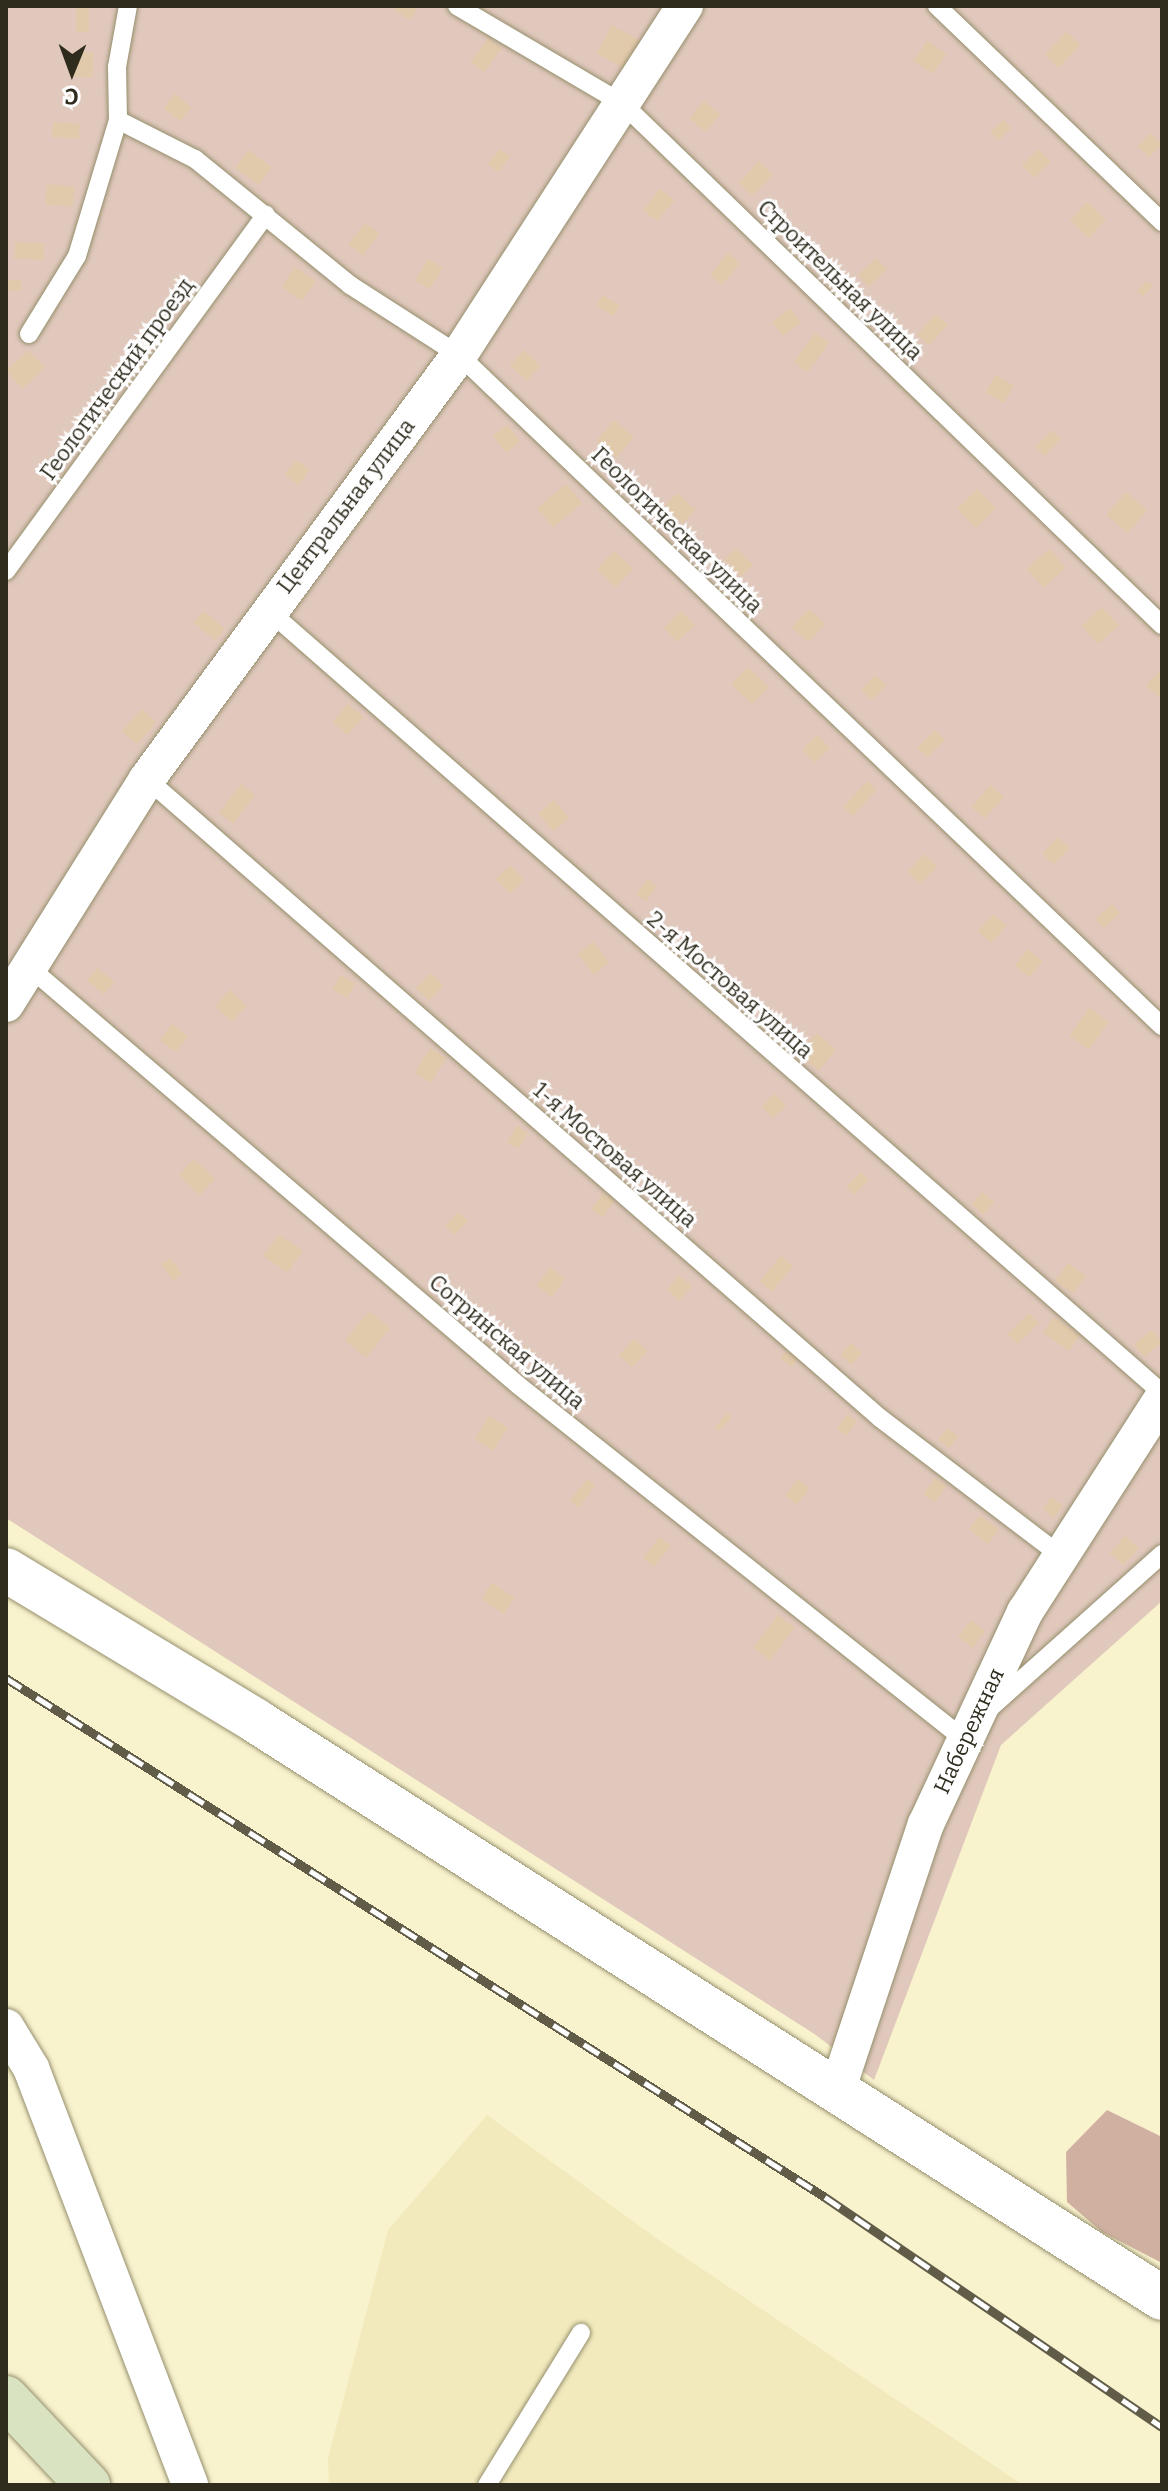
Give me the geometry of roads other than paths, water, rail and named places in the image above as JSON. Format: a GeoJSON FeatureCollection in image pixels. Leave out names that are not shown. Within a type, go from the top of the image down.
{"type":"FeatureCollection","features":[{"type":"Feature","properties":{"kind":"main road"},"geometry":{"type":"LineString","coordinates":[[6,2398],[80,2481]]}},
{"type":"Feature","properties":{"kind":"street","name":"Центральная улица"},"geometry":{"type":"LineString","coordinates":[[6,1004],[147,779],[268,610],[459,355],[685,6]]}},
{"type":"Feature","properties":{"kind":"street","name":"Набережная"},"geometry":{"type":"LineString","coordinates":[[837,2091],[926,1824],[1025,1612],[1162,1396]]}},
{"type":"Feature","properties":{"kind":"street"},"geometry":{"type":"LineString","coordinates":[[6,1570],[256,1721],[1162,2298]]}},
{"type":"Feature","properties":{"kind":"street"},"geometry":{"type":"LineString","coordinates":[[6,2027],[31,2068],[190,2485]]}},
{"type":"Feature","properties":{"kind":"lane"},"geometry":{"type":"LineString","coordinates":[[29,334],[77,256],[118,120],[117,67],[128,6]]}},
{"type":"Feature","properties":{"kind":"lane","name":"Строительная улица"},"geometry":{"type":"LineString","coordinates":[[457,6],[622,103],[1162,625]]}},
{"type":"Feature","properties":{"kind":"lane"},"geometry":{"type":"LineString","coordinates":[[937,6],[1162,222]]}},
{"type":"Feature","properties":{"kind":"lane","name":"Геологическая улица"},"geometry":{"type":"LineString","coordinates":[[118,120],[195,159],[350,285],[459,355],[1162,1026]]}},
{"type":"Feature","properties":{"kind":"lane","name":"Геологический проезд"},"geometry":{"type":"LineString","coordinates":[[6,571],[266,215]]}},
{"type":"Feature","properties":{"kind":"lane","name":"2-я Мостовая улица"},"geometry":{"type":"LineString","coordinates":[[268,610],[1162,1396]]}},
{"type":"Feature","properties":{"kind":"lane","name":"1-я Мостовая улица"},"geometry":{"type":"LineString","coordinates":[[147,779],[880,1418],[1061,1556]]}},
{"type":"Feature","properties":{"kind":"lane","name":"Согринская улица"},"geometry":{"type":"LineString","coordinates":[[29,967],[518,1385],[969,1732]]}},
{"type":"Feature","properties":{"kind":"lane"},"geometry":{"type":"LineString","coordinates":[[969,1732],[1162,1554]]}},
{"type":"Feature","properties":{"kind":"lane"},"geometry":{"type":"LineString","coordinates":[[487,2485],[581,2333]]}},
{"type":"Feature","properties":{"kind":"railway"},"geometry":{"type":"LineString","coordinates":[[6,1678],[825,2197],[1162,2427]]}}]}
